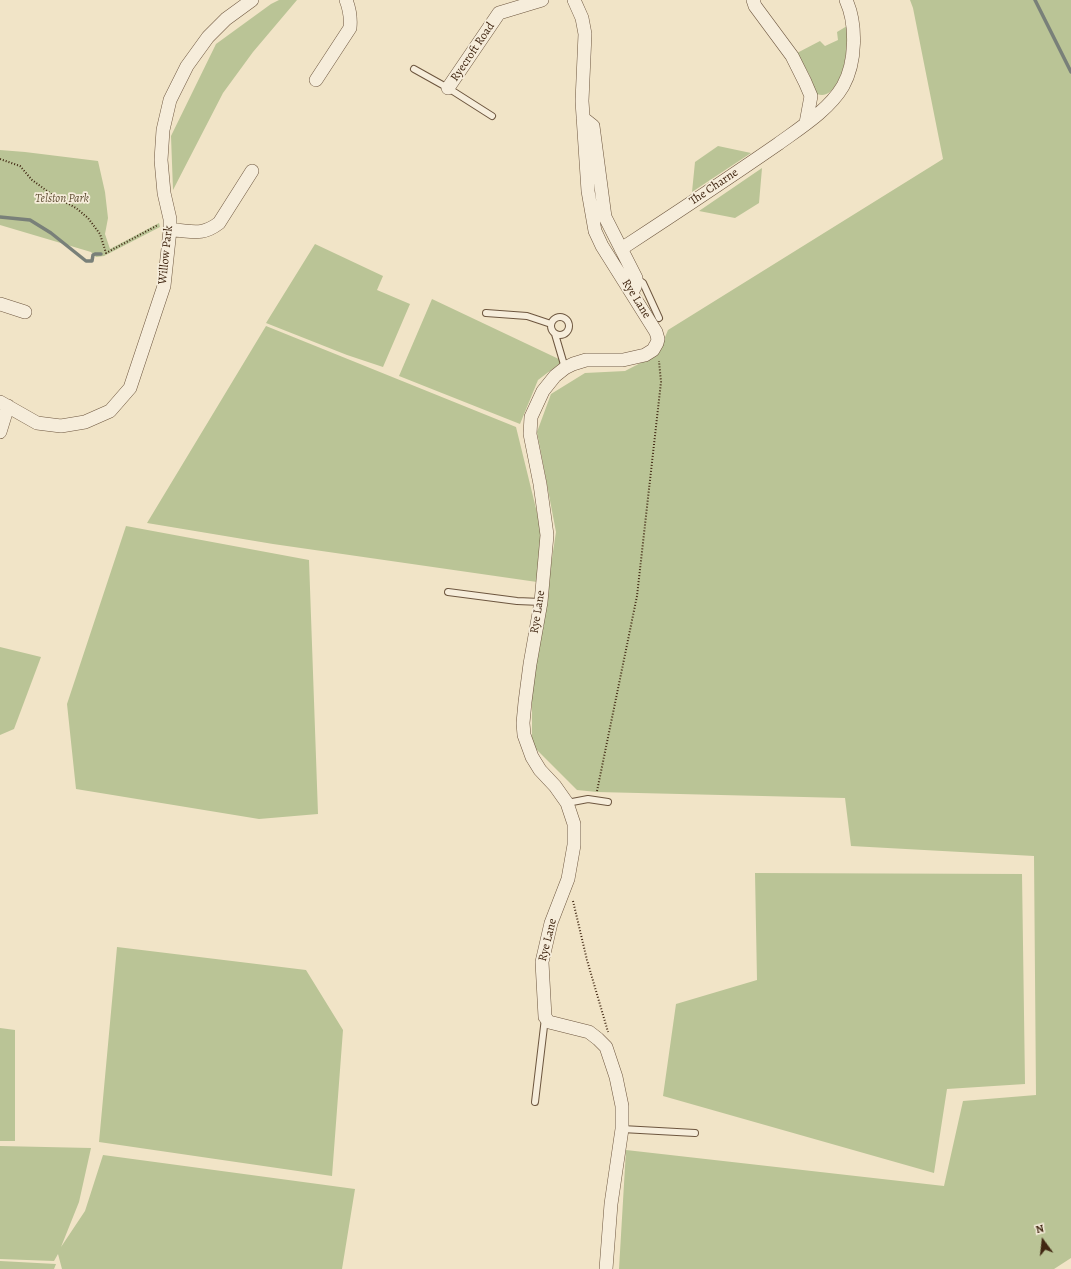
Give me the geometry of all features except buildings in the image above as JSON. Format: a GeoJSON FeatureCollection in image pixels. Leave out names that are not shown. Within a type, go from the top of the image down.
{"type":"FeatureCollection","features":[{"type":"Feature","properties":{"kind":"street","name":"Willow Park"},"geometry":{"type":"LineString","coordinates":[[4,404],[38,423],[61,426],[85,422],[110,411],[130,388],[164,286],[170,225],[164,193],[161,160],[163,130],[170,100],[187,66],[208,37],[226,19],[252,0]]}},
{"type":"Feature","properties":{"kind":"street"},"geometry":{"type":"LineString","coordinates":[[316,80],[350,28],[351,18],[346,0]]}},
{"type":"Feature","properties":{"kind":"street","name":"Ryecroft Road"},"geometry":{"type":"LineString","coordinates":[[448,88],[499,13],[542,0]]}},
{"type":"Feature","properties":{"kind":"street"},"geometry":{"type":"LineString","coordinates":[[753,0],[755,6],[792,56],[805,82],[811,96],[806,123]]}},
{"type":"Feature","properties":{"kind":"street","name":"The Charne"},"geometry":{"type":"LineString","coordinates":[[621,249],[754,161],[806,123],[835,97],[843,85],[851,68],[853,27],[846,0]]}},
{"type":"Feature","properties":{"kind":"street","name":"Rye Lane"},"geometry":{"type":"LineString","coordinates":[[545,1017],[542,962],[551,923],[568,879],[574,845],[574,824],[568,803],[540,770],[532,756],[524,735],[523,723],[525,702],[541,602],[547,535],[540,484],[530,434],[531,417],[543,391],[555,376],[565,368],[586,360],[630,359],[645,355],[650,353],[656,346],[658,339],[656,332],[602,246],[595,231],[588,191],[582,102],[584,34],[582,18],[576,1]]}},
{"type":"Feature","properties":{"kind":"street"},"geometry":{"type":"LineString","coordinates":[[583,118],[593,126],[605,216],[636,278],[635,288],[632,292]]}},
{"type":"Feature","properties":{"kind":"street"},"geometry":{"type":"LineString","coordinates":[[170,225],[199,232],[212,228],[219,223],[252,171]]}},
{"type":"Feature","properties":{"kind":"street"},"geometry":{"type":"LineString","coordinates":[[0,304],[25,312]]}},
{"type":"Feature","properties":{"kind":"street"},"geometry":{"type":"LineString","coordinates":[[0,432],[4,404]]}},
{"type":"Feature","properties":{"kind":"street"},"geometry":{"type":"LineString","coordinates":[[545,1017],[549,1022],[588,1032],[598,1039],[606,1047],[616,1077],[622,1106],[622,1129],[611,1204],[606,1269]]}},
{"type":"Feature","properties":{"kind":"lane"},"geometry":{"type":"LineString","coordinates":[[414,69],[448,88],[492,116]]}},
{"type":"Feature","properties":{"kind":"lane"},"geometry":{"type":"LineString","coordinates":[[636,278],[643,283],[659,318]]}},
{"type":"Feature","properties":{"kind":"lane"},"geometry":{"type":"LineString","coordinates":[[486,313],[527,316],[551,324]]}},
{"type":"Feature","properties":{"kind":"lane"},"geometry":{"type":"LineString","coordinates":[[554,334],[561,336],[568,331],[569,324],[566,319],[560,317],[554,319],[551,324],[551,330],[554,334],[565,368]]}},
{"type":"Feature","properties":{"kind":"lane"},"geometry":{"type":"LineString","coordinates":[[448,592],[517,601],[541,602]]}},
{"type":"Feature","properties":{"kind":"lane"},"geometry":{"type":"LineString","coordinates":[[568,803],[588,799],[608,802]]}},
{"type":"Feature","properties":{"kind":"lane"},"geometry":{"type":"LineString","coordinates":[[535,1102],[545,1017]]}},
{"type":"Feature","properties":{"kind":"lane"},"geometry":{"type":"LineString","coordinates":[[622,1129],[695,1133]]}},
{"type":"Feature","properties":{"kind":"path"},"geometry":{"type":"LineString","coordinates":[[0,159],[20,166],[32,180],[54,196],[76,208],[88,218],[100,234],[106,253],[170,225]]}},
{"type":"Feature","properties":{"kind":"path"},"geometry":{"type":"LineString","coordinates":[[588,799],[597,792],[637,596],[661,382],[656,346]]}},
{"type":"Feature","properties":{"kind":"path"},"geometry":{"type":"LineString","coordinates":[[573,901],[587,960],[608,1031],[606,1047]]}},
{"type":"Feature","properties":{"kind":"green space"},"geometry":{"type":"Polygon","coordinates":[[[279,0],[297,0],[253,52],[223,93],[173,190],[171,136],[216,44],[271,4],[279,0]]]}},
{"type":"Feature","properties":{"kind":"green space"},"geometry":{"type":"Polygon","coordinates":[[[910,0],[1071,0],[1071,1258],[1054,1269],[619,1269],[626,1150],[944,1186],[963,1101],[1036,1095],[1034,856],[851,846],[845,798],[597,792],[577,790],[532,745],[532,689],[556,532],[537,432],[551,394],[585,373],[625,371],[658,354],[668,330],[943,159],[913,8],[910,0]]]}},
{"type":"Feature","properties":{"kind":"green space"},"geometry":{"type":"Polygon","coordinates":[[[847,26],[846,58],[839,79],[835,86],[825,95],[817,94],[809,74],[797,53],[820,41],[825,46],[838,40],[837,32],[847,26]]]}},
{"type":"Feature","properties":{"kind":"green space"},"geometry":{"type":"Polygon","coordinates":[[[718,146],[751,153],[692,192],[695,162],[718,146]]]}},
{"type":"Feature","properties":{"kind":"green space","name":"Telston Park"},"geometry":{"type":"Polygon","coordinates":[[[0,150],[98,161],[105,192],[108,218],[105,234],[110,249],[159,223],[160,227],[104,256],[96,257],[91,252],[0,225],[0,150]]]}},
{"type":"Feature","properties":{"kind":"green space"},"geometry":{"type":"Polygon","coordinates":[[[762,168],[759,203],[735,218],[699,211],[762,168]]]}},
{"type":"Feature","properties":{"kind":"green space"},"geometry":{"type":"Polygon","coordinates":[[[315,244],[383,276],[377,290],[410,304],[383,367],[347,355],[266,323],[315,244]]]}},
{"type":"Feature","properties":{"kind":"green space"},"geometry":{"type":"Polygon","coordinates":[[[432,299],[563,361],[538,380],[520,424],[399,376],[432,299]]]}},
{"type":"Feature","properties":{"kind":"green space"},"geometry":{"type":"Polygon","coordinates":[[[266,326],[516,427],[542,533],[537,582],[273,544],[147,523],[266,326]]]}},
{"type":"Feature","properties":{"kind":"green space"},"geometry":{"type":"Polygon","coordinates":[[[126,526],[309,560],[318,814],[259,819],[76,789],[67,704],[126,526]]]}},
{"type":"Feature","properties":{"kind":"green space"},"geometry":{"type":"Polygon","coordinates":[[[0,647],[41,657],[14,729],[0,735],[0,647]]]}},
{"type":"Feature","properties":{"kind":"green space"},"geometry":{"type":"Polygon","coordinates":[[[755,873],[1022,874],[1025,1084],[947,1089],[934,1173],[663,1096],[676,1004],[757,980],[755,873]]]}},
{"type":"Feature","properties":{"kind":"green space"},"geometry":{"type":"Polygon","coordinates":[[[117,947],[306,970],[343,1030],[332,1176],[99,1142],[117,947]]]}},
{"type":"Feature","properties":{"kind":"green space"},"geometry":{"type":"Polygon","coordinates":[[[0,1028],[15,1030],[15,1141],[0,1141],[0,1028]]]}},
{"type":"Feature","properties":{"kind":"green space"},"geometry":{"type":"Polygon","coordinates":[[[0,1146],[91,1148],[79,1202],[61,1247],[85,1211],[103,1155],[355,1189],[342,1269],[62,1269],[58,1254],[54,1261],[0,1259],[0,1146]]]}},
{"type":"Feature","properties":{"kind":"green space"},"geometry":{"type":"Polygon","coordinates":[[[0,1261],[56,1264],[54,1269],[0,1269],[0,1261]]]}},
{"type":"Feature","properties":{"kind":"waterway"},"geometry":{"type":"LineString","coordinates":[[1035,0],[1071,72]]}},
{"type":"Feature","properties":{"kind":"waterway"},"geometry":{"type":"LineString","coordinates":[[0,217],[30,220],[51,233],[86,261],[92,261],[93,255],[101,254]]}}]}
